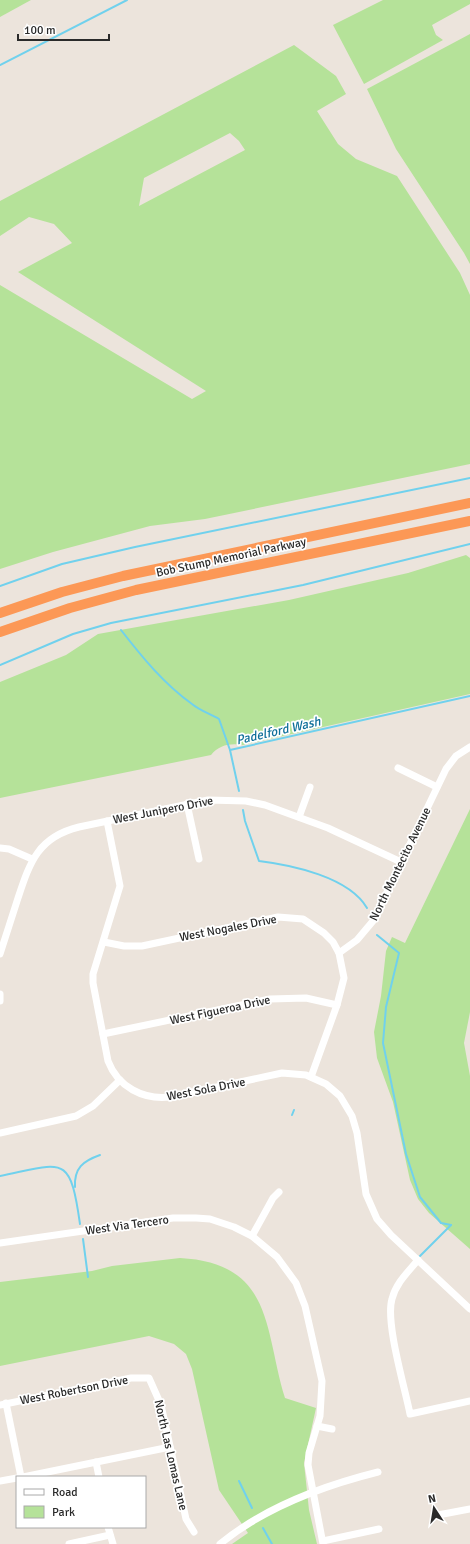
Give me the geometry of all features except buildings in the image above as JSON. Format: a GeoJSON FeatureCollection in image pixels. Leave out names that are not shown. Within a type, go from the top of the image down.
{"type":"FeatureCollection","features":[{"type":"Feature","properties":{"kind":"highway","name":"Bob Stump Memorial Parkway"},"geometry":{"type":"LineString","coordinates":[[0,613],[62,592],[123,576],[470,503]]}},
{"type":"Feature","properties":{"kind":"highway","name":"Bob Stump Memorial Parkway"},"geometry":{"type":"LineString","coordinates":[[0,632],[70,608],[136,590],[470,520]]}},
{"type":"Feature","properties":{"kind":"street"},"geometry":{"type":"LineString","coordinates":[[398,768],[437,787],[446,769],[456,756],[470,747]]}},
{"type":"Feature","properties":{"kind":"street"},"geometry":{"type":"LineString","coordinates":[[299,817],[310,787]]}},
{"type":"Feature","properties":{"kind":"street","name":"North Montecito Avenue"},"geometry":{"type":"LineString","coordinates":[[339,953],[357,940],[368,929],[437,787]]}},
{"type":"Feature","properties":{"kind":"street","name":"West Junipero Drive"},"geometry":{"type":"LineString","coordinates":[[32,860],[46,843],[64,832],[208,800],[246,801],[265,805],[347,836],[401,862]]}},
{"type":"Feature","properties":{"kind":"street"},"geometry":{"type":"LineString","coordinates":[[187,804],[199,859]]}},
{"type":"Feature","properties":{"kind":"street","name":"West Sola Drive"},"geometry":{"type":"LineString","coordinates":[[108,821],[120,886],[93,974],[93,983],[108,1061],[120,1080],[138,1094],[161,1098],[282,1073],[311,1077]]}},
{"type":"Feature","properties":{"kind":"street"},"geometry":{"type":"LineString","coordinates":[[0,848],[9,849],[32,860],[0,954]]}},
{"type":"Feature","properties":{"kind":"street","name":"West Nogales Drive"},"geometry":{"type":"LineString","coordinates":[[104,942],[124,946],[142,946],[270,918],[290,918],[302,919],[314,925],[333,942],[339,953]]}},
{"type":"Feature","properties":{"kind":"street"},"geometry":{"type":"LineString","coordinates":[[0,928],[8,930]]}},
{"type":"Feature","properties":{"kind":"street"},"geometry":{"type":"LineString","coordinates":[[339,953],[344,978],[337,1005],[311,1077],[335,1091],[348,1107],[355,1124],[366,1194],[371,1209],[384,1228],[470,1309]]}},
{"type":"Feature","properties":{"kind":"street","name":"West Figueroa Drive"},"geometry":{"type":"LineString","coordinates":[[103,1034],[270,999],[306,998],[337,1005]]}},
{"type":"Feature","properties":{"kind":"street"},"geometry":{"type":"LineString","coordinates":[[0,1133],[76,1116],[93,1106],[120,1080]]}},
{"type":"Feature","properties":{"kind":"street"},"geometry":{"type":"LineString","coordinates":[[252,1236],[273,1198],[279,1192]]}},
{"type":"Feature","properties":{"kind":"street","name":"West Via Tercero"},"geometry":{"type":"LineString","coordinates":[[0,1243],[173,1218],[196,1218],[210,1219],[234,1227],[252,1236],[277,1256],[296,1283],[305,1306],[322,1381],[320,1416],[309,1453],[309,1471],[323,1543]]}},
{"type":"Feature","properties":{"kind":"street"},"geometry":{"type":"LineString","coordinates":[[418,1260],[399,1283],[390,1306],[391,1324],[410,1414],[470,1401]]}},
{"type":"Feature","properties":{"kind":"street","name":"West Robertson Drive"},"geometry":{"type":"LineString","coordinates":[[3,1404],[131,1378],[149,1378]]}},
{"type":"Feature","properties":{"kind":"street","name":"North Las Lomas Lane"},"geometry":{"type":"LineString","coordinates":[[149,1378],[161,1405],[186,1519],[194,1532]]}},
{"type":"Feature","properties":{"kind":"street"},"geometry":{"type":"LineString","coordinates":[[3,1404],[22,1476]]}},
{"type":"Feature","properties":{"kind":"street"},"geometry":{"type":"LineString","coordinates":[[317,1426],[332,1429]]}},
{"type":"Feature","properties":{"kind":"street"},"geometry":{"type":"LineString","coordinates":[[27,1476],[170,1447]]}},
{"type":"Feature","properties":{"kind":"street"},"geometry":{"type":"LineString","coordinates":[[96,1462],[99,1476]]}},
{"type":"Feature","properties":{"kind":"street"},"geometry":{"type":"LineString","coordinates":[[220,1544],[262,1516],[313,1492],[378,1472]]}},
{"type":"Feature","properties":{"kind":"street"},"geometry":{"type":"LineString","coordinates":[[0,1482],[16,1478]]}},
{"type":"Feature","properties":{"kind":"street"},"geometry":{"type":"LineString","coordinates":[[438,1515],[470,1509]]}},
{"type":"Feature","properties":{"kind":"street"},"geometry":{"type":"LineString","coordinates":[[108,1528],[113,1544]]}},
{"type":"Feature","properties":{"kind":"street"},"geometry":{"type":"LineString","coordinates":[[323,1543],[379,1529]]}},
{"type":"Feature","properties":{"kind":"street"},"geometry":{"type":"LineString","coordinates":[[69,1544],[110,1535]]}},
{"type":"Feature","properties":{"kind":"green space"},"geometry":{"type":"Polygon","coordinates":[[[0,0],[31,0],[0,17],[0,0]]]}},
{"type":"Feature","properties":{"kind":"green space"},"geometry":{"type":"Polygon","coordinates":[[[383,0],[470,0],[470,4],[432,25],[436,35],[443,40],[364,84],[333,25],[383,0]]]}},
{"type":"Feature","properties":{"kind":"green space"},"geometry":{"type":"Polygon","coordinates":[[[470,34],[470,264],[396,149],[367,89],[470,34]]]}},
{"type":"Feature","properties":{"kind":"green space"},"geometry":{"type":"Polygon","coordinates":[[[294,45],[336,76],[346,94],[317,111],[338,144],[356,159],[397,176],[460,273],[470,295],[470,464],[205,519],[150,526],[53,552],[0,569],[0,285],[192,399],[206,391],[18,272],[72,243],[54,224],[29,217],[0,236],[0,201],[294,45]],[[230,133],[144,178],[139,206],[245,150],[239,141],[230,133]]]}},
{"type":"Feature","properties":{"kind":"green space"},"geometry":{"type":"Polygon","coordinates":[[[466,555],[470,558],[470,694],[243,745],[234,744],[225,746],[221,747],[211,755],[0,798],[0,682],[66,655],[98,634],[289,600],[408,573],[466,555]]]}},
{"type":"Feature","properties":{"kind":"green space"},"geometry":{"type":"Polygon","coordinates":[[[470,809],[470,1012],[464,1043],[470,1076],[470,1249],[429,1213],[418,1199],[410,1180],[393,1102],[377,1058],[374,1032],[381,996],[386,951],[392,937],[405,943],[470,809]]]}},
{"type":"Feature","properties":{"kind":"green space"},"geometry":{"type":"Polygon","coordinates":[[[180,1258],[211,1263],[233,1272],[249,1287],[260,1304],[267,1325],[285,1398],[316,1408],[304,1463],[309,1510],[317,1544],[232,1544],[248,1533],[219,1490],[192,1369],[186,1354],[174,1344],[149,1336],[0,1366],[0,1282],[92,1271],[112,1266],[180,1258]]]}},
{"type":"Feature","properties":{"kind":"waterway"},"geometry":{"type":"LineString","coordinates":[[0,65],[127,0]]}},
{"type":"Feature","properties":{"kind":"waterway"},"geometry":{"type":"LineString","coordinates":[[0,586],[62,564],[135,547],[470,478]]}},
{"type":"Feature","properties":{"kind":"waterway"},"geometry":{"type":"LineString","coordinates":[[0,665],[73,634],[111,623],[303,585],[470,544]]}},
{"type":"Feature","properties":{"kind":"waterway","name":"Padelford Wash"},"geometry":{"type":"LineString","coordinates":[[121,630],[145,660],[172,688],[201,710],[219,719],[230,750],[239,791]]}},
{"type":"Feature","properties":{"kind":"waterway","name":"Padelford Wash"},"geometry":{"type":"LineString","coordinates":[[230,750],[470,696]]}},
{"type":"Feature","properties":{"kind":"waterway"},"geometry":{"type":"LineString","coordinates":[[243,810],[245,821],[259,861],[303,869],[319,874],[347,888],[359,897],[367,908]]}},
{"type":"Feature","properties":{"kind":"waterway"},"geometry":{"type":"LineString","coordinates":[[377,935],[399,953],[386,1007],[383,1043],[406,1154],[420,1197],[441,1223],[451,1225]]}},
{"type":"Feature","properties":{"kind":"waterway"},"geometry":{"type":"LineString","coordinates":[[292,1115],[294,1110]]}},
{"type":"Feature","properties":{"kind":"waterway"},"geometry":{"type":"LineString","coordinates":[[75,1187],[76,1175],[81,1166],[100,1155]]}},
{"type":"Feature","properties":{"kind":"waterway"},"geometry":{"type":"LineString","coordinates":[[0,1176],[38,1168],[60,1168],[67,1174],[72,1185],[80,1224]]}},
{"type":"Feature","properties":{"kind":"waterway"},"geometry":{"type":"LineString","coordinates":[[420,1256],[451,1225]]}},
{"type":"Feature","properties":{"kind":"waterway"},"geometry":{"type":"LineString","coordinates":[[83,1239],[88,1277]]}},
{"type":"Feature","properties":{"kind":"waterway"},"geometry":{"type":"LineString","coordinates":[[239,1481],[252,1508]]}},
{"type":"Feature","properties":{"kind":"waterway"},"geometry":{"type":"LineString","coordinates":[[263,1528],[272,1544]]}}]}
